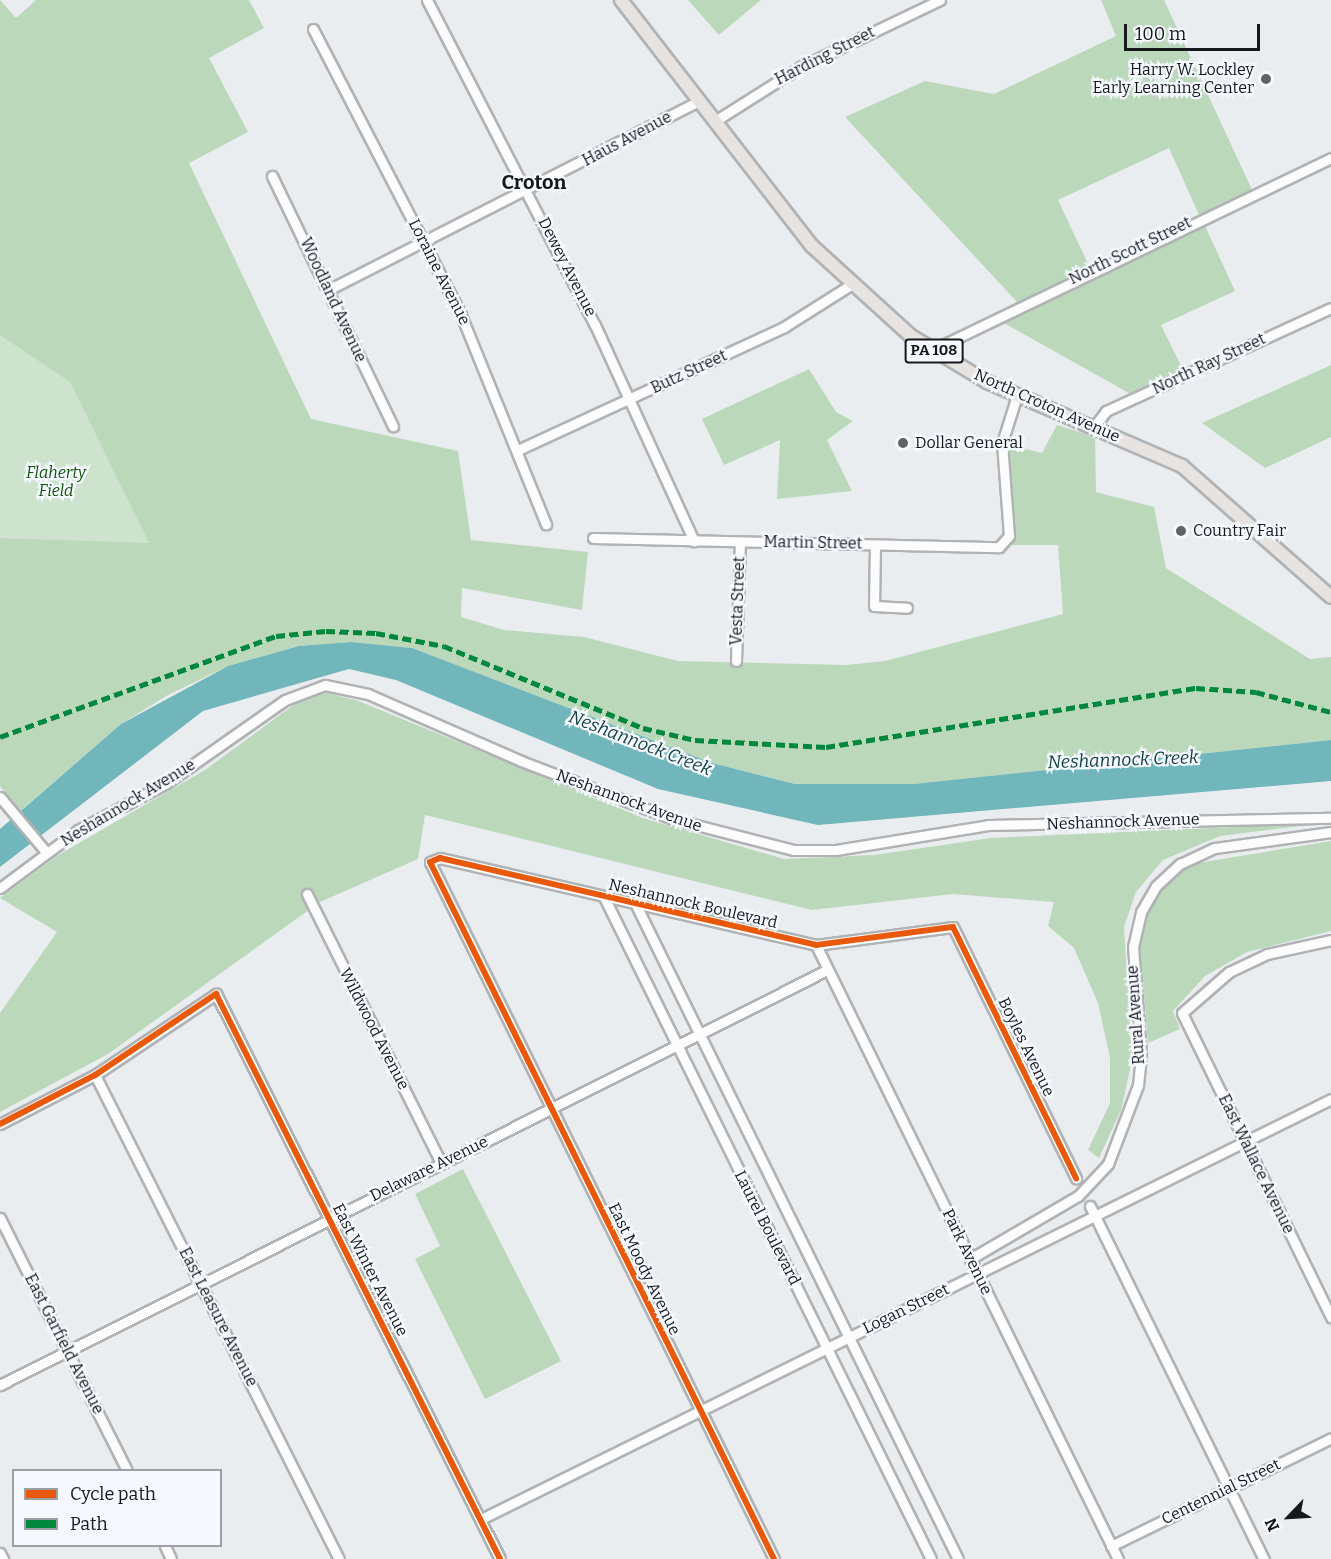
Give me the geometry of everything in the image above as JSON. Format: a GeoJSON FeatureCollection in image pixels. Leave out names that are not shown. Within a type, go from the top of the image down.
{"type":"FeatureCollection","features":[{"type":"Feature","properties":{"kind":"main road","name":"North Croton Avenue"},"geometry":{"type":"LineString","coordinates":[[621,0],[812,246],[852,284],[932,350],[1017,395],[1182,466],[1331,597]]}},
{"type":"Feature","properties":{"kind":"street","name":"Dewey Avenue"},"geometry":{"type":"LineString","coordinates":[[427,0],[528,191],[694,541]]}},
{"type":"Feature","properties":{"kind":"street","name":"Harding Street"},"geometry":{"type":"LineString","coordinates":[[715,121],[802,66],[940,0]]}},
{"type":"Feature","properties":{"kind":"street","name":"Loraine Avenue"},"geometry":{"type":"LineString","coordinates":[[313,29],[424,243],[520,449],[546,524]]}},
{"type":"Feature","properties":{"kind":"street","name":"Haus Avenue"},"geometry":{"type":"LineString","coordinates":[[328,290],[528,191],[699,101]]}},
{"type":"Feature","properties":{"kind":"street","name":"North Scott Street"},"geometry":{"type":"LineString","coordinates":[[932,350],[1331,158]]}},
{"type":"Feature","properties":{"kind":"street","name":"Woodland Avenue"},"geometry":{"type":"LineString","coordinates":[[272,176],[393,426]]}},
{"type":"Feature","properties":{"kind":"street","name":"Butz Street"},"geometry":{"type":"LineString","coordinates":[[520,449],[784,327],[852,284]]}},
{"type":"Feature","properties":{"kind":"street","name":"North Ray Street"},"geometry":{"type":"LineString","coordinates":[[1094,427],[1106,411],[1331,308]]}},
{"type":"Feature","properties":{"kind":"street","name":"Martin Street"},"geometry":{"type":"LineString","coordinates":[[593,538],[999,547],[1007,541],[1009,518],[1002,443],[1017,395]]}},
{"type":"Feature","properties":{"kind":"street","name":"Vesta Street"},"geometry":{"type":"LineString","coordinates":[[736,661],[740,542]]}},
{"type":"Feature","properties":{"kind":"street"},"geometry":{"type":"LineString","coordinates":[[875,544],[874,606],[907,608]]}},
{"type":"Feature","properties":{"kind":"street","name":"Neshannock Avenue"},"geometry":{"type":"LineString","coordinates":[[0,888],[44,850],[165,784],[285,700],[325,684],[368,694],[521,761],[673,819],[794,850],[836,850],[995,825],[1331,818]]}},
{"type":"Feature","properties":{"kind":"street"},"geometry":{"type":"LineString","coordinates":[[0,797],[44,850]]}},
{"type":"Feature","properties":{"kind":"street","name":"Rural Avenue"},"geometry":{"type":"LineString","coordinates":[[970,1259],[1078,1196],[1108,1164],[1138,1085],[1141,1055],[1133,947],[1141,912],[1156,886],[1180,864],[1215,848],[1331,832]]}},
{"type":"Feature","properties":{"kind":"street","name":"Neshannock Boulevard"},"geometry":{"type":"LineString","coordinates":[[430,862],[440,858],[816,945],[953,927]]}},
{"type":"Feature","properties":{"kind":"street","name":"East Moody Avenue"},"geometry":{"type":"LineString","coordinates":[[430,862],[549,1109],[774,1559]]}},
{"type":"Feature","properties":{"kind":"street","name":"Wildwood Avenue"},"geometry":{"type":"LineString","coordinates":[[307,894],[441,1163]]}},
{"type":"Feature","properties":{"kind":"street","name":"Laurel Boulevard"},"geometry":{"type":"LineString","coordinates":[[604,897],[931,1559]]}},
{"type":"Feature","properties":{"kind":"street","name":"Laurel Boulevard"},"geometry":{"type":"LineString","coordinates":[[636,904],[958,1559]]}},
{"type":"Feature","properties":{"kind":"street","name":"Boyles Avenue"},"geometry":{"type":"LineString","coordinates":[[953,927],[1076,1178]]}},
{"type":"Feature","properties":{"kind":"street","name":"East Wallace Avenue"},"geometry":{"type":"LineString","coordinates":[[1331,940],[1259,958],[1207,988],[1182,1011],[1331,1317]]}},
{"type":"Feature","properties":{"kind":"street","name":"Park Avenue"},"geometry":{"type":"LineString","coordinates":[[816,945],[1118,1559]]}},
{"type":"Feature","properties":{"kind":"street","name":"Delaware Avenue"},"geometry":{"type":"LineString","coordinates":[[0,1385],[827,970]]}},
{"type":"Feature","properties":{"kind":"street","name":"East Winter Avenue"},"geometry":{"type":"LineString","coordinates":[[95,1075],[216,994],[500,1559]]}},
{"type":"Feature","properties":{"kind":"street"},"geometry":{"type":"LineString","coordinates":[[0,1124],[95,1075]]}},
{"type":"Feature","properties":{"kind":"street","name":"East Leasure Avenue"},"geometry":{"type":"LineString","coordinates":[[95,1075],[339,1559]]}},
{"type":"Feature","properties":{"kind":"street","name":"Logan Street"},"geometry":{"type":"LineString","coordinates":[[481,1519],[1331,1099]]}},
{"type":"Feature","properties":{"kind":"street"},"geometry":{"type":"LineString","coordinates":[[1090,1206],[1264,1559]]}},
{"type":"Feature","properties":{"kind":"street","name":"East Garfield Avenue"},"geometry":{"type":"LineString","coordinates":[[0,1218],[126,1469]]}},
{"type":"Feature","properties":{"kind":"street","name":"Centennial Street"},"geometry":{"type":"LineString","coordinates":[[1111,1546],[1331,1438]]}},
{"type":"Feature","properties":{"kind":"street"},"geometry":{"type":"LineString","coordinates":[[0,1553],[3,1559]]}},
{"type":"Feature","properties":{"kind":"green space"},"geometry":{"type":"Polygon","coordinates":[[[0,0],[16,18],[36,0],[249,0],[264,28],[209,58],[248,132],[189,163],[311,419],[458,451],[471,540],[588,552],[582,610],[462,588],[461,617],[504,630],[584,637],[678,661],[846,665],[885,661],[1063,614],[1058,545],[1004,545],[1002,443],[1042,453],[1057,425],[1095,437],[1096,492],[1154,507],[1166,568],[1310,659],[1331,657],[1331,740],[913,784],[795,784],[712,763],[412,648],[351,642],[299,646],[228,666],[168,695],[121,724],[20,811],[0,786],[0,538],[149,543],[70,382],[0,335],[0,0]]]}},
{"type":"Feature","properties":{"kind":"green space"},"geometry":{"type":"Polygon","coordinates":[[[688,0],[761,0],[719,35],[688,0]]]}},
{"type":"Feature","properties":{"kind":"green space"},"geometry":{"type":"Polygon","coordinates":[[[1101,0],[1164,0],[1254,194],[1201,217],[1235,291],[1161,325],[1185,374],[1136,397],[993,317],[1019,304],[845,117],[925,81],[994,94],[1116,36],[1101,0]],[[1169,148],[1058,200],[1091,270],[1200,217],[1169,148]]]}},
{"type":"Feature","properties":{"kind":"green space","name":"Flaherty Field"},"geometry":{"type":"Polygon","coordinates":[[[0,240],[70,382],[150,544],[0,538],[0,240]]]}},
{"type":"Feature","properties":{"kind":"green space"},"geometry":{"type":"Polygon","coordinates":[[[1331,365],[1331,437],[1265,468],[1202,423],[1331,365]]]}},
{"type":"Feature","properties":{"kind":"green space"},"geometry":{"type":"Polygon","coordinates":[[[809,369],[836,412],[853,421],[827,440],[852,491],[777,499],[780,440],[724,465],[702,419],[809,369]]]}},
{"type":"Feature","properties":{"kind":"green space"},"geometry":{"type":"Polygon","coordinates":[[[327,693],[356,700],[643,818],[784,859],[874,855],[991,838],[1323,823],[1220,836],[1163,860],[1136,892],[1124,927],[1132,1061],[1121,1110],[1099,1158],[1088,1150],[1110,1103],[1110,1058],[1098,1003],[1074,948],[1048,926],[1054,902],[953,894],[812,910],[425,815],[418,859],[320,902],[108,1054],[0,1112],[0,1013],[57,932],[0,898],[60,854],[205,770],[300,700],[327,693]]]}},
{"type":"Feature","properties":{"kind":"green space"},"geometry":{"type":"Polygon","coordinates":[[[1331,841],[1331,931],[1247,952],[1205,976],[1173,1011],[1180,1029],[1148,1043],[1140,948],[1143,921],[1157,894],[1177,874],[1198,863],[1331,841]]]}},
{"type":"Feature","properties":{"kind":"green space"},"geometry":{"type":"Polygon","coordinates":[[[463,1169],[561,1361],[485,1399],[415,1259],[440,1246],[415,1194],[463,1169]]]}},
{"type":"Feature","properties":{"kind":"water","name":"Neshannock Creek"},"geometry":{"type":"Polygon","coordinates":[[[351,642],[412,648],[712,763],[795,784],[913,784],[1331,740],[1331,781],[818,825],[658,789],[396,680],[349,669],[203,711],[0,867],[0,829],[121,724],[228,666],[299,646],[351,642]]]}},
{"type":"Feature","properties":{"kind":"marked path"},"geometry":{"type":"LineString","coordinates":[[0,737],[276,636],[326,631],[376,633],[444,646],[643,728],[695,740],[826,747],[1196,688],[1256,692],[1331,712]]}},
{"type":"Feature","properties":{"kind":"cycle path"},"geometry":{"type":"LineString","coordinates":[[774,1559],[430,862],[440,858],[816,945],[953,927],[1076,1178]]}},
{"type":"Feature","properties":{"kind":"cycle path"},"geometry":{"type":"LineString","coordinates":[[0,1124],[95,1075],[216,994],[500,1559]]}},
{"type":"Feature","properties":{"kind":"place","name":"Harry W. Lockley Early Learning Center"},"geometry":{"type":"Point","coordinates":[1266,79]}},
{"type":"Feature","properties":{"kind":"place","name":"Dollar General"},"geometry":{"type":"Point","coordinates":[903,443]}},
{"type":"Feature","properties":{"kind":"place","name":"Country Fair"},"geometry":{"type":"Point","coordinates":[1181,531]}},
{"type":"Feature","properties":{"kind":"district","name":"Croton"},"geometry":{"type":"Point","coordinates":[534,182]}}]}
